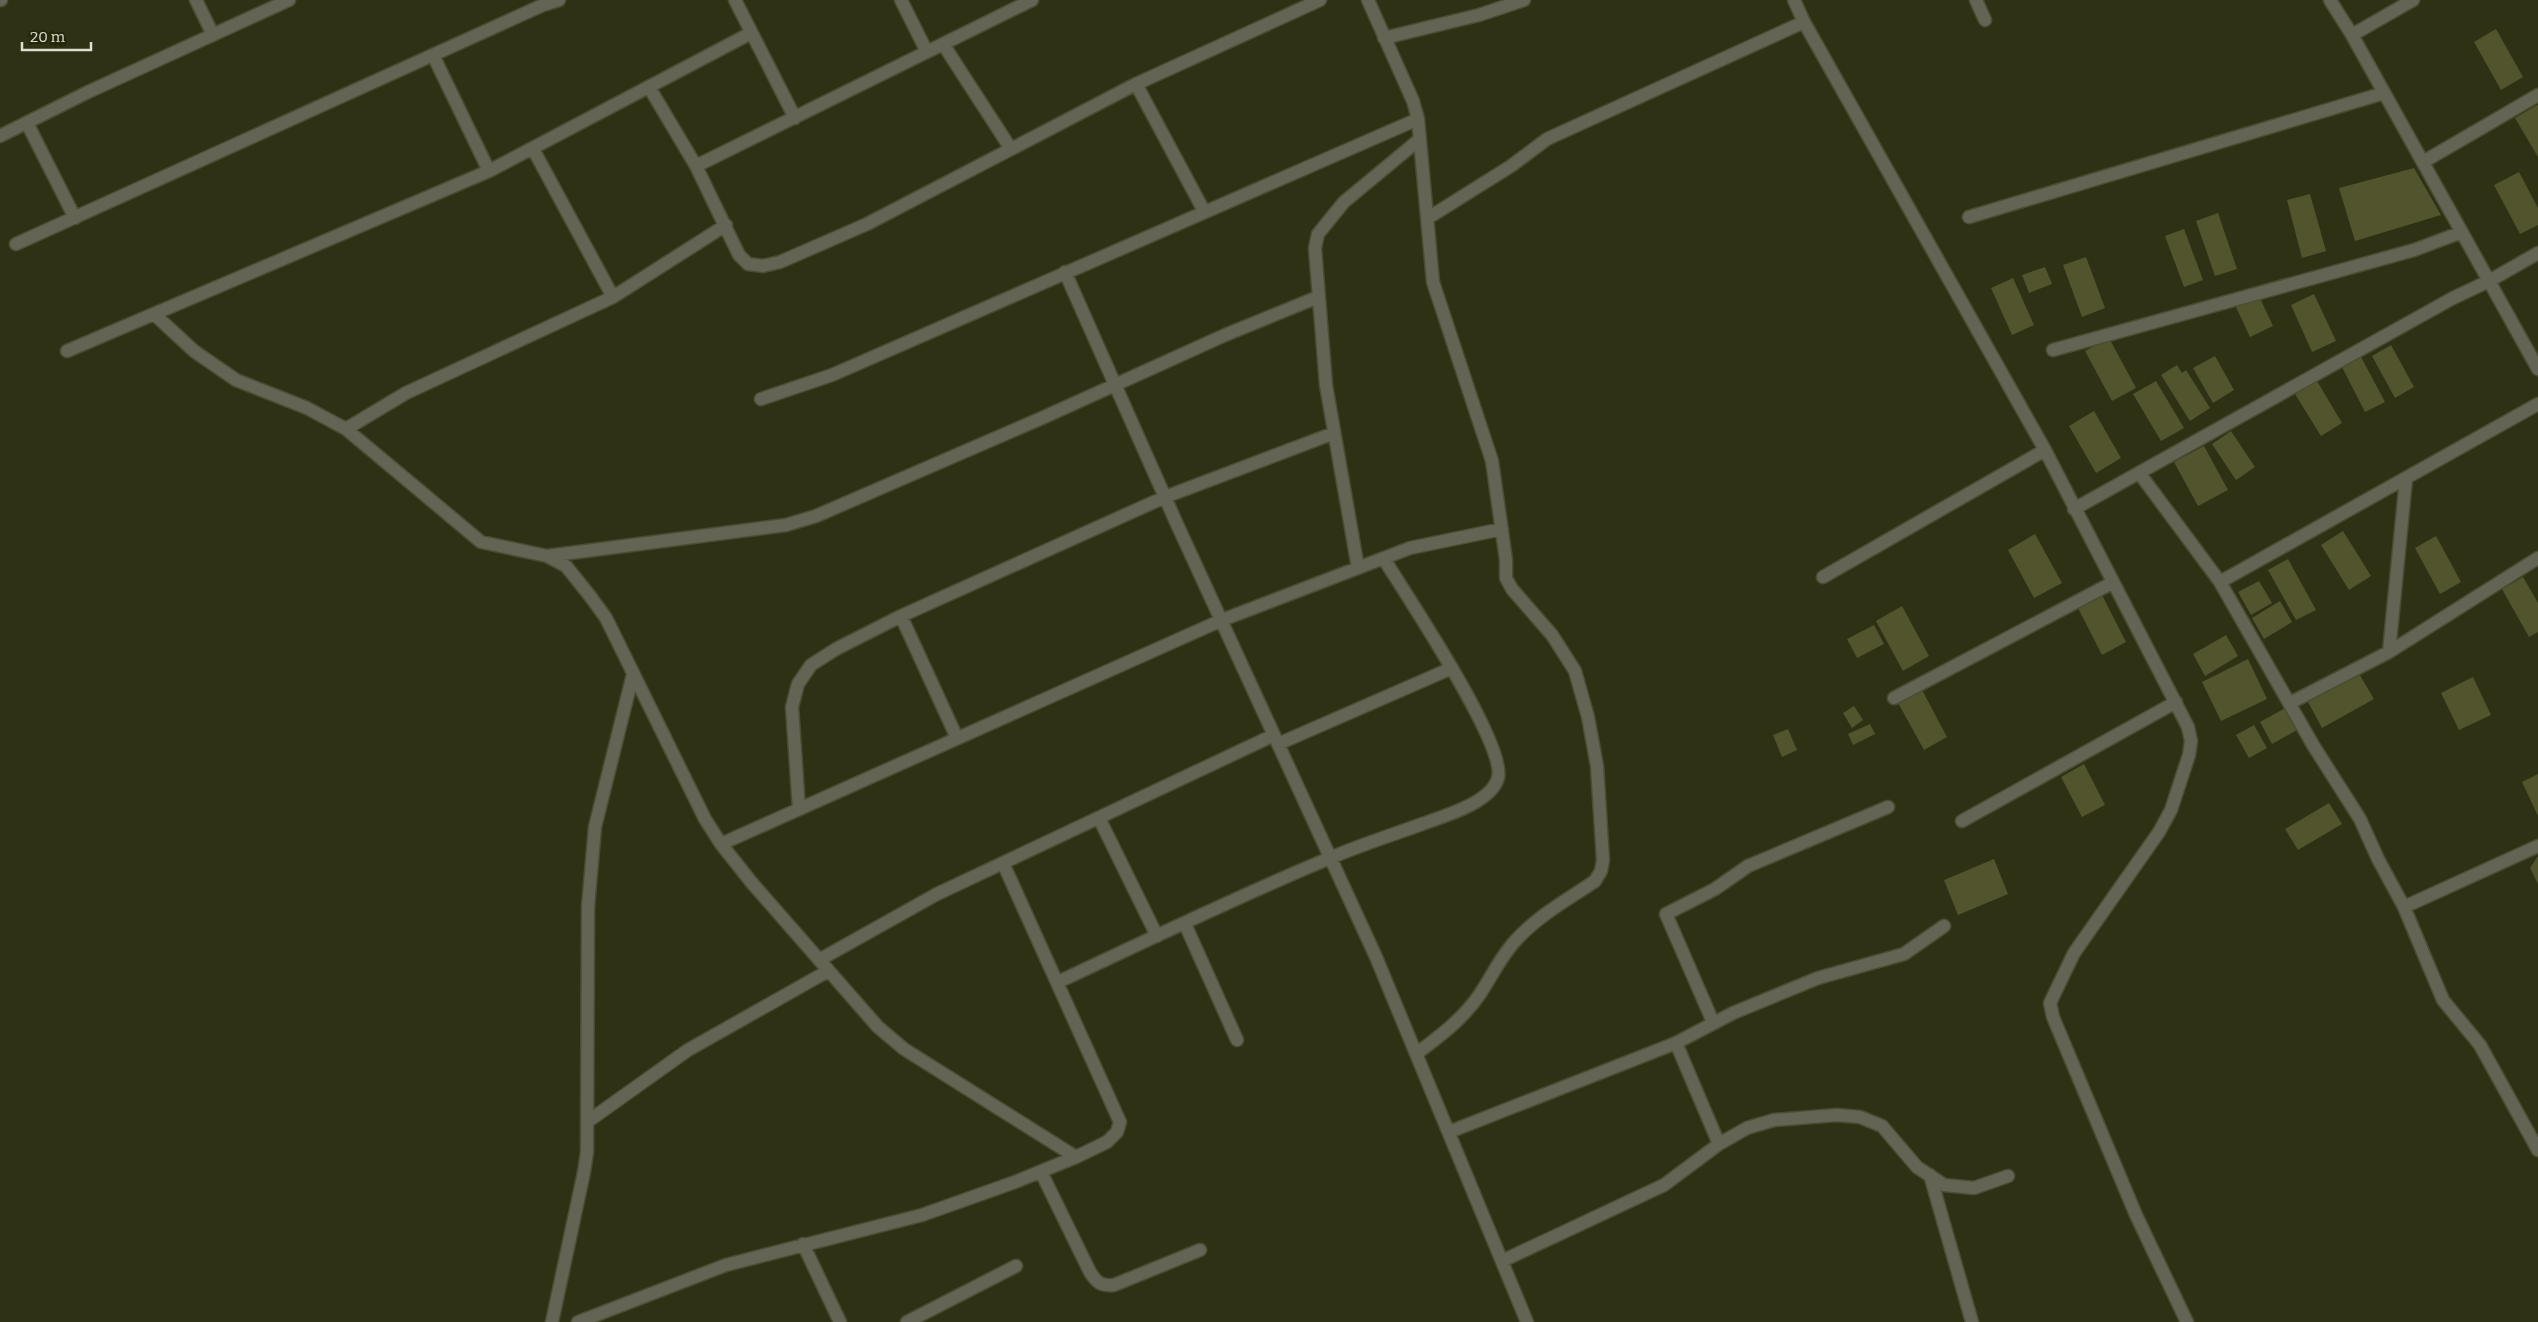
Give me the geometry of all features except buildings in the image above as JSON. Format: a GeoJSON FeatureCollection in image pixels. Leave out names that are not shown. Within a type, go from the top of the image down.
{"type":"FeatureCollection","features":[{"type":"Feature","properties":{"kind":"street"},"geometry":{"type":"LineString","coordinates":[[196,0],[213,35]]}},
{"type":"Feature","properties":{"kind":"street"},"geometry":{"type":"LineString","coordinates":[[0,136],[88,92],[289,0]]}},
{"type":"Feature","properties":{"kind":"street"},"geometry":{"type":"LineString","coordinates":[[16,244],[559,0]]}},
{"type":"Feature","properties":{"kind":"street"},"geometry":{"type":"LineString","coordinates":[[734,0],[795,118]]}},
{"type":"Feature","properties":{"kind":"street"},"geometry":{"type":"LineString","coordinates":[[902,0],[927,52]]}},
{"type":"Feature","properties":{"kind":"street"},"geometry":{"type":"LineString","coordinates":[[696,166],[1032,0]]}},
{"type":"Feature","properties":{"kind":"street"},"geometry":{"type":"LineString","coordinates":[[649,87],[696,166],[739,255],[748,264],[763,266],[780,262],[868,224],[1136,84],[1319,0]]}},
{"type":"Feature","properties":{"kind":"street"},"geometry":{"type":"LineString","coordinates":[[1368,0],[1414,101],[1418,119],[1433,282],[1492,461],[1502,529],[1506,578],[1512,589],[1552,635],[1575,671],[1588,717],[1597,766],[1603,860],[1602,870],[1595,881],[1535,921],[1506,952],[1479,995],[1463,1016],[1452,1027],[1416,1054]]}},
{"type":"Feature","properties":{"kind":"street"},"geometry":{"type":"LineString","coordinates":[[1384,38],[1480,15],[1524,0]]}},
{"type":"Feature","properties":{"kind":"street"},"geometry":{"type":"LineString","coordinates":[[1794,0],[1804,22],[2045,450],[2188,727],[2191,741],[2189,755],[2171,810],[2159,832],[2074,953],[2050,1003],[2053,1017],[2136,1215],[2187,1322]]}},
{"type":"Feature","properties":{"kind":"street"},"geometry":{"type":"LineString","coordinates":[[1976,0],[1985,20]]}},
{"type":"Feature","properties":{"kind":"street"},"geometry":{"type":"LineString","coordinates":[[2330,0],[2352,35],[2538,369]]}},
{"type":"Feature","properties":{"kind":"street"},"geometry":{"type":"LineString","coordinates":[[2352,35],[2413,0]]}},
{"type":"Feature","properties":{"kind":"street"},"geometry":{"type":"LineString","coordinates":[[1428,218],[1511,166],[1547,139],[1804,22]]}},
{"type":"Feature","properties":{"kind":"street"},"geometry":{"type":"LineString","coordinates":[[67,351],[490,172],[751,33]]}},
{"type":"Feature","properties":{"kind":"street"},"geometry":{"type":"LineString","coordinates":[[943,44],[1011,149]]}},
{"type":"Feature","properties":{"kind":"street"},"geometry":{"type":"LineString","coordinates":[[433,55],[490,172]]}},
{"type":"Feature","properties":{"kind":"street"},"geometry":{"type":"LineString","coordinates":[[1136,84],[1204,211]]}},
{"type":"Feature","properties":{"kind":"street"},"geometry":{"type":"LineString","coordinates":[[1969,216],[2384,94]]}},
{"type":"Feature","properties":{"kind":"street"},"geometry":{"type":"LineString","coordinates":[[2423,162],[2538,94]]}},
{"type":"Feature","properties":{"kind":"street"},"geometry":{"type":"LineString","coordinates":[[761,399],[832,375],[1418,119]]}},
{"type":"Feature","properties":{"kind":"street"},"geometry":{"type":"LineString","coordinates":[[26,123],[75,218]]}},
{"type":"Feature","properties":{"kind":"street"},"geometry":{"type":"LineString","coordinates":[[1358,568],[1326,385],[1315,248],[1318,234],[1344,202],[1420,139]]}},
{"type":"Feature","properties":{"kind":"street"},"geometry":{"type":"LineString","coordinates":[[533,149],[613,297]]}},
{"type":"Feature","properties":{"kind":"street"},"geometry":{"type":"LineString","coordinates":[[346,430],[406,393],[613,297],[726,225]]}},
{"type":"Feature","properties":{"kind":"street"},"geometry":{"type":"LineString","coordinates":[[2053,350],[2414,250],[2462,232]]}},
{"type":"Feature","properties":{"kind":"street"},"geometry":{"type":"LineString","coordinates":[[2074,509],[2140,474],[2453,298],[2489,281],[2538,253]]}},
{"type":"Feature","properties":{"kind":"street"},"geometry":{"type":"LineString","coordinates":[[1065,272],[1165,497],[1376,957],[1527,1322]]}},
{"type":"Feature","properties":{"kind":"street"},"geometry":{"type":"LineString","coordinates":[[547,556],[786,525],[816,516],[1042,418],[1115,383],[1225,335],[1318,298]]}},
{"type":"Feature","properties":{"kind":"street"},"geometry":{"type":"LineString","coordinates":[[154,314],[194,351],[236,380],[307,408],[346,430],[481,542],[547,556],[566,566],[606,618],[706,819],[721,844],[819,960],[878,1026],[904,1049],[1076,1157]]}},
{"type":"Feature","properties":{"kind":"street"},"geometry":{"type":"LineString","coordinates":[[2220,582],[2538,404]]}},
{"type":"Feature","properties":{"kind":"street"},"geometry":{"type":"LineString","coordinates":[[799,809],[792,707],[798,684],[811,665],[836,649],[900,616],[1165,497],[1334,433]]}},
{"type":"Feature","properties":{"kind":"street"},"geometry":{"type":"LineString","coordinates":[[1823,577],[2045,450]]}},
{"type":"Feature","properties":{"kind":"street"},"geometry":{"type":"LineString","coordinates":[[2140,474],[2220,582],[2313,745],[2360,819],[2378,859],[2404,907],[2443,1000],[2480,1045],[2538,1150]]}},
{"type":"Feature","properties":{"kind":"street"},"geometry":{"type":"LineString","coordinates":[[2388,652],[2406,479]]}},
{"type":"Feature","properties":{"kind":"street"},"geometry":{"type":"LineString","coordinates":[[721,844],[1222,620],[1410,548],[1502,529]]}},
{"type":"Feature","properties":{"kind":"street"},"geometry":{"type":"LineString","coordinates":[[2290,703],[2388,652],[2538,558]]}},
{"type":"Feature","properties":{"kind":"street"},"geometry":{"type":"LineString","coordinates":[[1058,982],[1330,858],[1453,813],[1481,799],[1493,787],[1498,777],[1498,766],[1463,685],[1384,559]]}},
{"type":"Feature","properties":{"kind":"street"},"geometry":{"type":"LineString","coordinates":[[1894,698],[2112,582]]}},
{"type":"Feature","properties":{"kind":"street"},"geometry":{"type":"LineString","coordinates":[[900,616],[957,738]]}},
{"type":"Feature","properties":{"kind":"street"},"geometry":{"type":"LineString","coordinates":[[819,960],[936,894],[1098,818],[1276,740],[1452,668]]}},
{"type":"Feature","properties":{"kind":"street"},"geometry":{"type":"LineString","coordinates":[[552,1322],[584,1172],[587,1122],[588,907],[591,853],[595,827],[633,674]]}},
{"type":"Feature","properties":{"kind":"street"},"geometry":{"type":"LineString","coordinates":[[1962,821],[2176,702]]}},
{"type":"Feature","properties":{"kind":"street"},"geometry":{"type":"LineString","coordinates":[[1713,1022],[1666,914],[1715,889],[1748,866],[1888,807]]}},
{"type":"Feature","properties":{"kind":"street"},"geometry":{"type":"LineString","coordinates":[[1098,818],[1157,936]]}},
{"type":"Feature","properties":{"kind":"street"},"geometry":{"type":"LineString","coordinates":[[2404,907],[2538,846]]}},
{"type":"Feature","properties":{"kind":"street"},"geometry":{"type":"LineString","coordinates":[[578,1322],[726,1264],[922,1215],[1041,1172],[1107,1142],[1117,1132],[1120,1122],[1003,863]]}},
{"type":"Feature","properties":{"kind":"street"},"geometry":{"type":"LineString","coordinates":[[1184,924],[1237,1040]]}},
{"type":"Feature","properties":{"kind":"street"},"geometry":{"type":"LineString","coordinates":[[1448,1132],[1676,1043],[1713,1022],[1818,978],[1904,954],[1944,926]]}},
{"type":"Feature","properties":{"kind":"street"},"geometry":{"type":"LineString","coordinates":[[587,1122],[688,1050],[828,970]]}},
{"type":"Feature","properties":{"kind":"street"},"geometry":{"type":"LineString","coordinates":[[1676,1043],[1719,1144]]}},
{"type":"Feature","properties":{"kind":"street"},"geometry":{"type":"LineString","coordinates":[[1502,1260],[1664,1185],[1719,1144],[1747,1128],[1774,1120],[1837,1115],[1860,1117],[1882,1126],[1917,1167],[1944,1185],[1974,1188],[2008,1176]]}},
{"type":"Feature","properties":{"kind":"street"},"geometry":{"type":"LineString","coordinates":[[1041,1172],[1090,1272],[1095,1281],[1103,1286],[1114,1285],[1200,1250]]}},
{"type":"Feature","properties":{"kind":"street"},"geometry":{"type":"LineString","coordinates":[[1930,1175],[1972,1322]]}},
{"type":"Feature","properties":{"kind":"street"},"geometry":{"type":"LineString","coordinates":[[803,1244],[840,1322]]}},
{"type":"Feature","properties":{"kind":"street"},"geometry":{"type":"LineString","coordinates":[[907,1322],[1016,1266]]}}]}
